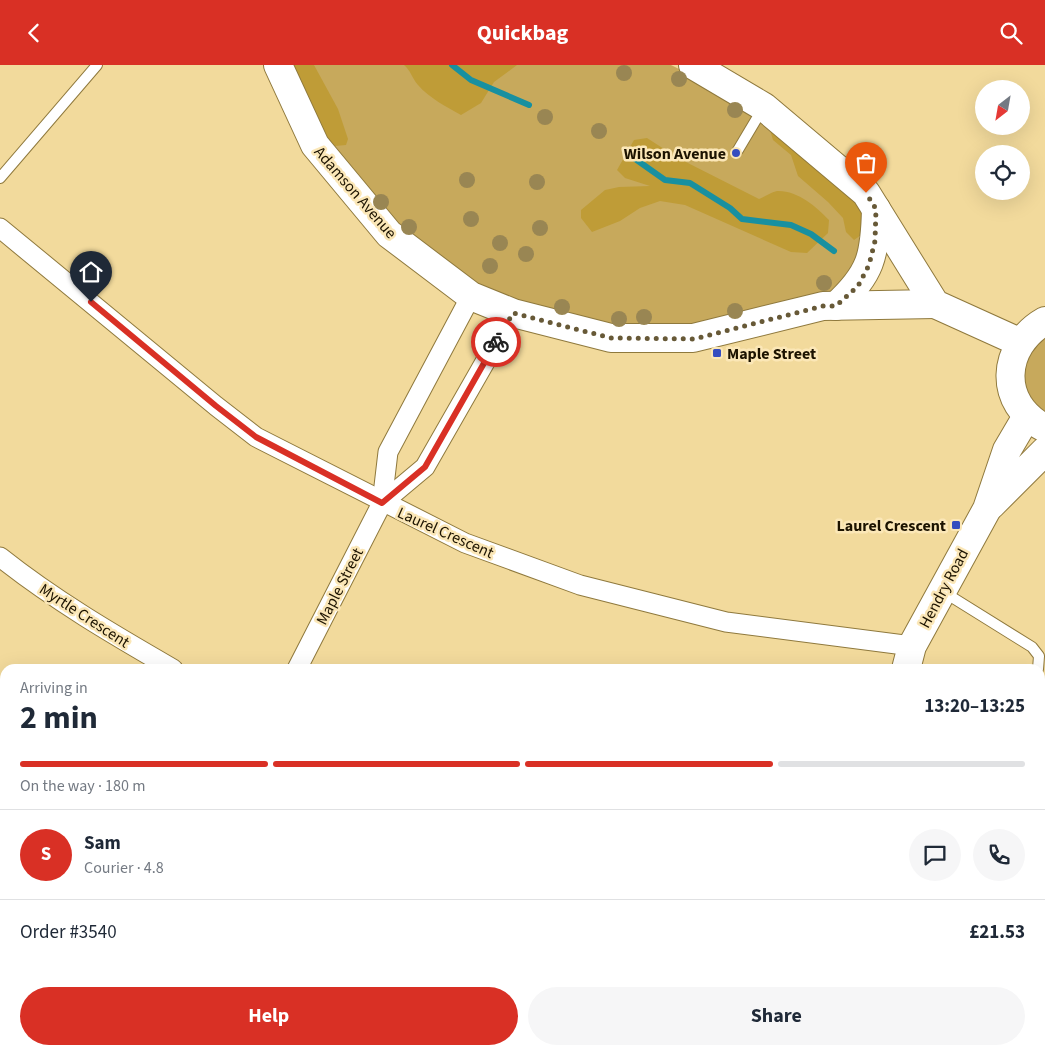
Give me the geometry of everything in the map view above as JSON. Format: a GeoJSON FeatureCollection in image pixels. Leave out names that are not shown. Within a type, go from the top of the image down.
{"type":"FeatureCollection","features":[{"type":"Feature","properties":{"kind":"street","name":"Adamson Avenue"},"geometry":{"type":"LineString","coordinates":[[278,65],[315,145],[389,234],[471,296],[513,313],[611,338],[694,339],[823,306],[935,304]]}},
{"type":"Feature","properties":{"kind":"street"},"geometry":{"type":"LineString","coordinates":[[693,65],[764,107],[866,193],[935,304],[1019,342]]}},
{"type":"Feature","properties":{"kind":"street"},"geometry":{"type":"LineString","coordinates":[[836,306],[858,286],[869,265],[875,241],[876,209]]}},
{"type":"Feature","properties":{"kind":"street","name":"Laurel Crescent"},"geometry":{"type":"LineString","coordinates":[[0,228],[256,437],[382,503],[465,543],[580,585],[726,622],[909,657]]}},
{"type":"Feature","properties":{"kind":"street","name":"Maple Street"},"geometry":{"type":"LineString","coordinates":[[300,664],[382,503],[388,452],[471,296]]}},
{"type":"Feature","properties":{"kind":"street","name":"Maple Street"},"geometry":{"type":"LineString","coordinates":[[382,503],[425,467],[513,313]]}},
{"type":"Feature","properties":{"kind":"street"},"geometry":{"type":"LineString","coordinates":[[1036,422],[1015,399],[1010,380],[1011,360],[1019,342],[1032,328],[1045,321]]}},
{"type":"Feature","properties":{"kind":"street","name":"Hendry Road"},"geometry":{"type":"LineString","coordinates":[[909,657],[941,591],[987,509],[1007,450],[1036,422]]}},
{"type":"Feature","properties":{"kind":"street","name":"Hendry Road"},"geometry":{"type":"LineString","coordinates":[[987,509],[1045,451]]}},
{"type":"Feature","properties":{"kind":"street","name":"Myrtle Crescent"},"geometry":{"type":"LineString","coordinates":[[0,557],[23,575],[110,633],[164,664]]}},
{"type":"Feature","properties":{"kind":"lane"},"geometry":{"type":"LineString","coordinates":[[0,178],[97,65]]}},
{"type":"Feature","properties":{"kind":"lane"},"geometry":{"type":"LineString","coordinates":[[738,149],[764,107]]}},
{"type":"Feature","properties":{"kind":"lane"},"geometry":{"type":"LineString","coordinates":[[941,591],[1032,647],[1039,656],[1038,664]]}},
{"type":"Feature","properties":{"kind":"shaded area"},"geometry":{"type":"Polygon","coordinates":[[[285,65],[671,65],[709,84],[791,139],[859,234],[859,258],[836,290],[745,320],[678,332],[596,328],[492,297],[399,225],[322,141],[285,65]]]}},
{"type":"Feature","properties":{"kind":"shaded area"},"geometry":{"type":"Polygon","coordinates":[[[289,65],[314,65],[338,109],[348,139],[346,145],[335,146],[327,140],[289,65]]]}},
{"type":"Feature","properties":{"kind":"shaded area"},"geometry":{"type":"Polygon","coordinates":[[[404,65],[517,65],[494,82],[481,103],[461,115],[427,94],[404,65]]]}},
{"type":"Feature","properties":{"kind":"shaded area"},"geometry":{"type":"Polygon","coordinates":[[[770,130],[863,207],[867,231],[854,240],[846,232],[843,218],[798,176],[791,155],[773,140],[770,130]]]}},
{"type":"Feature","properties":{"kind":"shaded area"},"geometry":{"type":"Polygon","coordinates":[[[647,138],[678,158],[759,199],[777,191],[784,191],[799,196],[813,205],[829,220],[828,233],[807,253],[791,252],[685,205],[660,201],[640,208],[620,221],[592,232],[581,218],[581,210],[605,190],[619,187],[650,186],[625,178],[617,170],[634,140],[647,138]]]}},
{"type":"Feature","properties":{"kind":"shaded area"},"geometry":{"type":"Polygon","coordinates":[[[1045,334],[1045,411],[1038,406],[1028,393],[1023,368],[1028,352],[1045,334]]]}},
{"type":"Feature","properties":{"kind":"waterway"},"geometry":{"type":"LineString","coordinates":[[452,65],[471,80],[529,105]]}},
{"type":"Feature","properties":{"kind":"waterway"},"geometry":{"type":"LineString","coordinates":[[631,156],[665,180],[690,183],[730,208],[742,219],[791,225],[811,234],[834,251]]}},
{"type":"Feature","properties":{"kind":"way so far"},"geometry":{"type":"LineString","coordinates":[[496,342],[513,313],[611,338],[694,339],[823,306],[836,306],[858,286],[869,265],[875,241],[876,209],[866,193]]}},
{"type":"Feature","properties":{"kind":"place","name":"Wilson Avenue"},"geometry":{"type":"Point","coordinates":[736,153]}},
{"type":"Feature","properties":{"kind":"place","name":"Maple Street"},"geometry":{"type":"Point","coordinates":[717,353]}},
{"type":"Feature","properties":{"kind":"place","name":"Laurel Crescent"},"geometry":{"type":"Point","coordinates":[956,525]}},
{"type":"Feature","properties":{"kind":"route"},"geometry":{"type":"LineString","coordinates":[[91,302],[256,437],[359,489],[382,503],[425,467],[496,342]]}}]}
